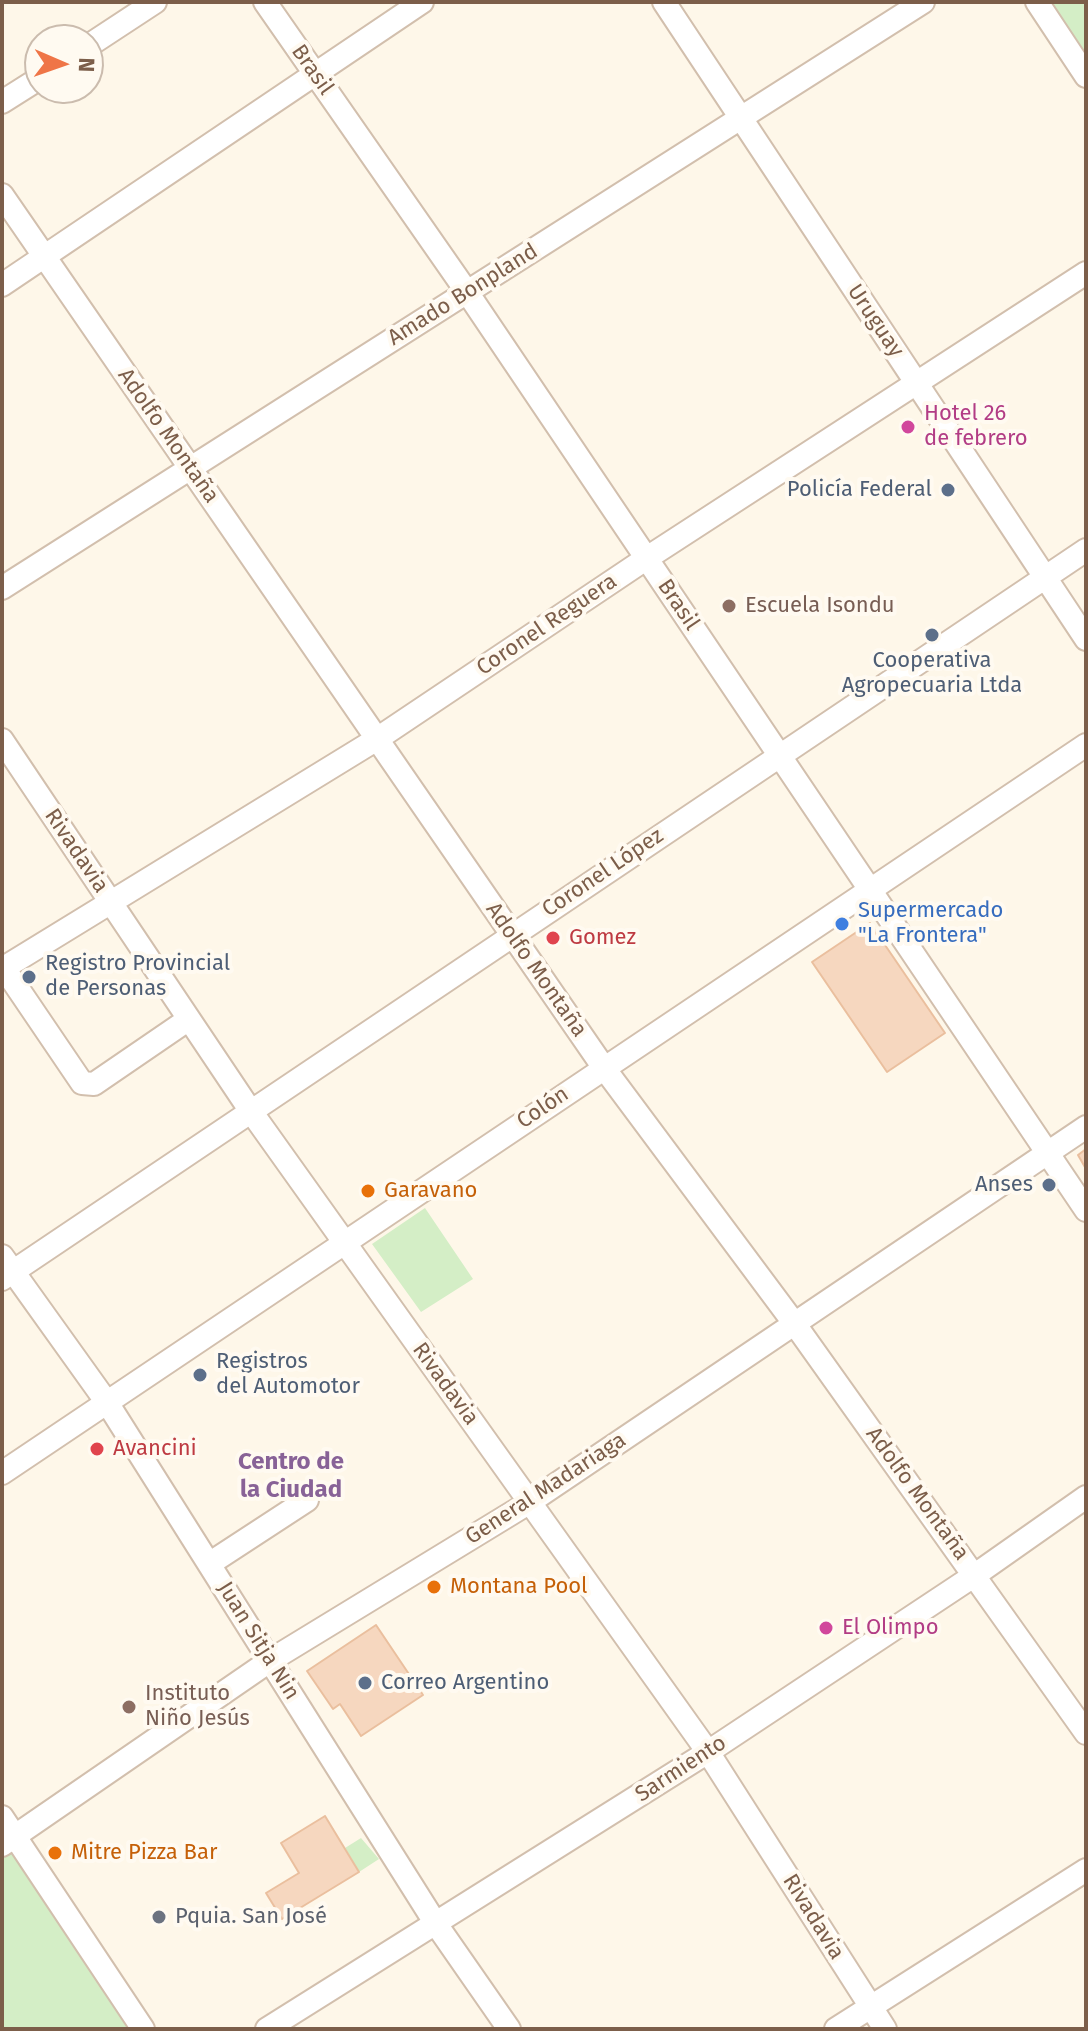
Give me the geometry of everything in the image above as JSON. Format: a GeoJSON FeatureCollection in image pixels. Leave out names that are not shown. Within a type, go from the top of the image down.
{"type":"FeatureCollection","features":[{"type":"Feature","properties":{"kind":"street"},"geometry":{"type":"LineString","coordinates":[[104,35],[155,2]]}},
{"type":"Feature","properties":{"kind":"street","name":"Brasil"},"geometry":{"type":"LineString","coordinates":[[265,2],[467,292],[1086,1210]]}},
{"type":"Feature","properties":{"kind":"street"},"geometry":{"type":"LineString","coordinates":[[2,285],[422,2]]}},
{"type":"Feature","properties":{"kind":"street","name":"Uruguay"},"geometry":{"type":"LineString","coordinates":[[664,2],[1086,639]]}},
{"type":"Feature","properties":{"kind":"street","name":"Amado Bonpland"},"geometry":{"type":"LineString","coordinates":[[2,588],[923,2]]}},
{"type":"Feature","properties":{"kind":"street"},"geometry":{"type":"LineString","coordinates":[[1037,2],[1086,76]]}},
{"type":"Feature","properties":{"kind":"street"},"geometry":{"type":"LineString","coordinates":[[2,102],[24,88]]}},
{"type":"Feature","properties":{"kind":"street","name":"Adolfo Montaña"},"geometry":{"type":"LineString","coordinates":[[2,195],[43,259],[604,1068],[794,1323],[1086,1733]]}},
{"type":"Feature","properties":{"kind":"street","name":"Coronel Reguera"},"geometry":{"type":"LineString","coordinates":[[3,968],[377,739],[647,558],[1086,273]]}},
{"type":"Feature","properties":{"kind":"street","name":"Coronel López"},"geometry":{"type":"LineString","coordinates":[[5,1269],[250,1110],[1086,550]]}},
{"type":"Feature","properties":{"kind":"street","name":"Rivadavia"},"geometry":{"type":"LineString","coordinates":[[2,740],[250,1110],[708,1752],[885,2029]]}},
{"type":"Feature","properties":{"kind":"street","name":"Colón"},"geometry":{"type":"LineString","coordinates":[[2,1473],[108,1404],[343,1241],[1086,745]]}},
{"type":"Feature","properties":{"kind":"street"},"geometry":{"type":"LineString","coordinates":[[3,968],[82,1083],[94,1084],[189,1019]]}},
{"type":"Feature","properties":{"kind":"street","name":"General Madariaga"},"geometry":{"type":"LineString","coordinates":[[8,1841],[271,1660],[530,1502],[1086,1127]]}},
{"type":"Feature","properties":{"kind":"street","name":"Juan Sitja Nin"},"geometry":{"type":"LineString","coordinates":[[5,1269],[108,1404],[436,1924],[509,2029]]}},
{"type":"Feature","properties":{"kind":"street","name":"Sarmiento"},"geometry":{"type":"LineString","coordinates":[[267,2029],[708,1752],[975,1575],[1086,1497]]}},
{"type":"Feature","properties":{"kind":"street"},"geometry":{"type":"LineString","coordinates":[[209,1564],[307,1500]]}},
{"type":"Feature","properties":{"kind":"street"},"geometry":{"type":"LineString","coordinates":[[2,1817],[8,1841],[143,2029]]}},
{"type":"Feature","properties":{"kind":"street"},"geometry":{"type":"LineString","coordinates":[[836,2029],[1086,1870]]}},
{"type":"Feature","properties":{"kind":"green space"},"geometry":{"type":"Polygon","coordinates":[[[1046,2],[1086,2],[1086,63],[1046,2]]]}},
{"type":"Feature","properties":{"kind":"green space"},"geometry":{"type":"Polygon","coordinates":[[[425,1208],[473,1279],[421,1312],[372,1244],[425,1208]]]}},
{"type":"Feature","properties":{"kind":"green space"},"geometry":{"type":"Polygon","coordinates":[[[361,1838],[379,1859],[359,1872],[345,1848],[361,1838]]]}},
{"type":"Feature","properties":{"kind":"green space"},"geometry":{"type":"Polygon","coordinates":[[[12,1848],[133,2029],[2,2029],[2,1855],[12,1848]]]}},
{"type":"Feature","properties":{"kind":"building"},"geometry":{"type":"Polygon","coordinates":[[[870,923],[945,1033],[887,1072],[812,962],[870,923]]]}},
{"type":"Feature","properties":{"kind":"building"},"geometry":{"type":"Polygon","coordinates":[[[1086,1149],[1086,1169],[1078,1155],[1086,1149]]]}},
{"type":"Feature","properties":{"kind":"building","name":"Correo Argentino"},"geometry":{"type":"Polygon","coordinates":[[[376,1625],[423,1695],[361,1736],[340,1704],[333,1709],[307,1671],[376,1625]]]}},
{"type":"Feature","properties":{"kind":"building"},"geometry":{"type":"Polygon","coordinates":[[[325,1816],[359,1872],[282,1919],[266,1893],[299,1873],[281,1843],[325,1816]]]}},
{"type":"Feature","properties":{"kind":"place","name":"Hotel 26 de febrero"},"geometry":{"type":"Point","coordinates":[908,427]}},
{"type":"Feature","properties":{"kind":"place","name":"Policía Federal"},"geometry":{"type":"Point","coordinates":[948,490]}},
{"type":"Feature","properties":{"kind":"place","name":"Escuela Isondu"},"geometry":{"type":"Point","coordinates":[729,606]}},
{"type":"Feature","properties":{"kind":"place","name":"Cooperativa Agropecuaria Ltda"},"geometry":{"type":"Point","coordinates":[932,635]}},
{"type":"Feature","properties":{"kind":"place","name":"Supermercado \"La Frontera\""},"geometry":{"type":"Point","coordinates":[842,924]}},
{"type":"Feature","properties":{"kind":"place","name":"Gomez"},"geometry":{"type":"Point","coordinates":[553,938]}},
{"type":"Feature","properties":{"kind":"place","name":"Registro Provincial de Personas"},"geometry":{"type":"Point","coordinates":[29,977]}},
{"type":"Feature","properties":{"kind":"place","name":"Anses"},"geometry":{"type":"Point","coordinates":[1049,1185]}},
{"type":"Feature","properties":{"kind":"place","name":"Garavano"},"geometry":{"type":"Point","coordinates":[368,1191]}},
{"type":"Feature","properties":{"kind":"place","name":"Registros del Automotor"},"geometry":{"type":"Point","coordinates":[200,1375]}},
{"type":"Feature","properties":{"kind":"place","name":"Avancini"},"geometry":{"type":"Point","coordinates":[97,1449]}},
{"type":"Feature","properties":{"kind":"place","name":"Montana Pool"},"geometry":{"type":"Point","coordinates":[434,1587]}},
{"type":"Feature","properties":{"kind":"place","name":"El Olimpo"},"geometry":{"type":"Point","coordinates":[826,1628]}},
{"type":"Feature","properties":{"kind":"place","name":"Correo Argentino"},"geometry":{"type":"Point","coordinates":[365,1683]}},
{"type":"Feature","properties":{"kind":"place","name":"Instituto Niño Jesús"},"geometry":{"type":"Point","coordinates":[129,1707]}},
{"type":"Feature","properties":{"kind":"place","name":"Mitre Pizza Bar"},"geometry":{"type":"Point","coordinates":[55,1853]}},
{"type":"Feature","properties":{"kind":"place","name":"Pquia. San José"},"geometry":{"type":"Point","coordinates":[159,1917]}},
{"type":"Feature","properties":{"kind":"district","name":"Centro de la Ciudad"},"geometry":{"type":"Point","coordinates":[291,1476]}}]}
